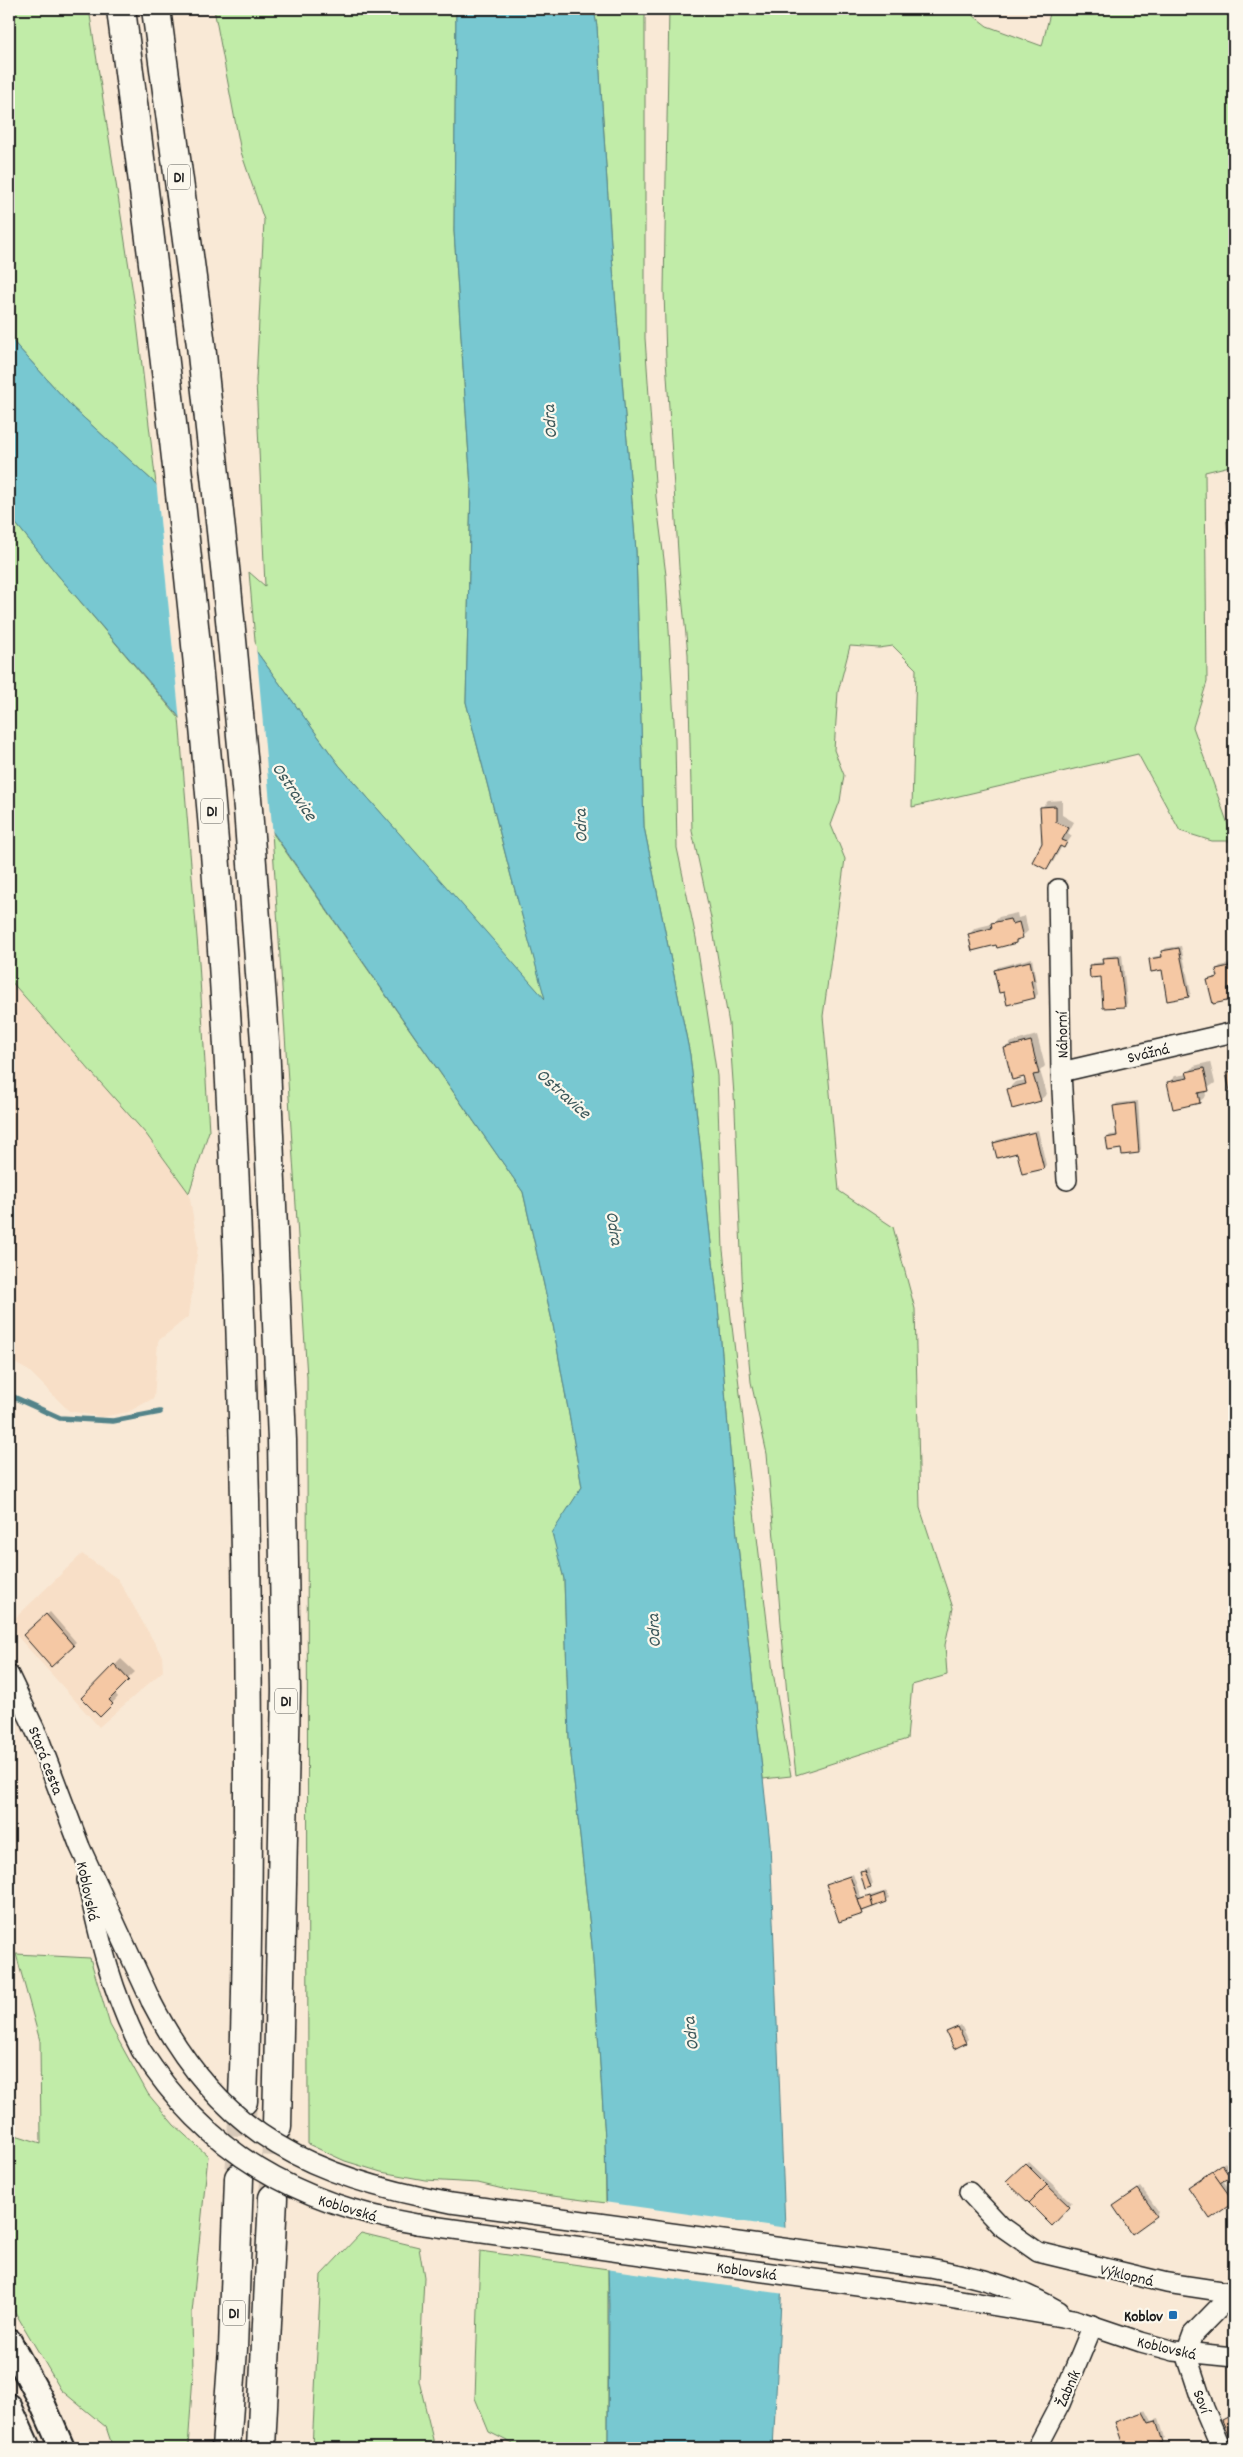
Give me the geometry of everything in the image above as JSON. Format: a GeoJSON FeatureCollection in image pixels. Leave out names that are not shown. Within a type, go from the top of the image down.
{"type":"FeatureCollection","features":[{"type":"Feature","properties":{"kind":"highway","name":"D1"},"geometry":{"type":"LineString","coordinates":[[121,9],[162,322],[189,566],[212,810],[229,1056],[241,1302],[249,1696],[242,2101]]}},
{"type":"Feature","properties":{"kind":"highway","name":"D1"},"geometry":{"type":"LineString","coordinates":[[156,9],[201,345],[226,577],[248,809],[265,1042],[282,1440],[286,1690],[277,2127]]}},
{"type":"Feature","properties":{"kind":"highway","name":"D1"},"geometry":{"type":"LineString","coordinates":[[226,2448],[233,2349],[239,2178]]}},
{"type":"Feature","properties":{"kind":"highway","name":"D1"},"geometry":{"type":"LineString","coordinates":[[261,2448],[273,2198]]}},
{"type":"Feature","properties":{"kind":"main road"},"geometry":{"type":"LineString","coordinates":[[9,2341],[40,2398],[62,2448]]}},
{"type":"Feature","properties":{"kind":"main road"},"geometry":{"type":"LineString","coordinates":[[9,2406],[28,2448]]}},
{"type":"Feature","properties":{"kind":"street","name":"Náhorní"},"geometry":{"type":"LineString","coordinates":[[1058,889],[1061,1072],[1068,1180]]}},
{"type":"Feature","properties":{"kind":"street","name":"Svážná"},"geometry":{"type":"LineString","coordinates":[[1061,1072],[1234,1032]]}},
{"type":"Feature","properties":{"kind":"street","name":"Stará cesta"},"geometry":{"type":"LineString","coordinates":[[9,1675],[38,1736],[80,1847]]}},
{"type":"Feature","properties":{"kind":"street","name":"Koblovská"},"geometry":{"type":"LineString","coordinates":[[80,1847],[151,2001],[173,2042],[194,2072],[220,2102],[253,2128],[303,2159],[339,2174],[422,2197],[898,2264],[976,2277],[1023,2292],[1073,2319],[1141,2342],[1186,2353],[1234,2357]]}},
{"type":"Feature","properties":{"kind":"street","name":"Koblovská"},"geometry":{"type":"LineString","coordinates":[[80,1847],[103,1958],[122,2013],[141,2050],[162,2081],[190,2115],[248,2162],[289,2186],[315,2198],[366,2214],[416,2224],[899,2291],[1073,2319]]}},
{"type":"Feature","properties":{"kind":"street","name":"Výklopná"},"geometry":{"type":"LineString","coordinates":[[969,2192],[1001,2226],[1038,2252],[1167,2283],[1233,2294]]}},
{"type":"Feature","properties":{"kind":"street","name":"Výklopná"},"geometry":{"type":"LineString","coordinates":[[1186,2353],[1193,2334],[1233,2294]]}},
{"type":"Feature","properties":{"kind":"street","name":"Žabník"},"geometry":{"type":"LineString","coordinates":[[1037,2448],[1060,2404],[1093,2326]]}},
{"type":"Feature","properties":{"kind":"street","name":"Soví"},"geometry":{"type":"LineString","coordinates":[[1186,2353],[1204,2408],[1221,2448]]}},
{"type":"Feature","properties":{"kind":"shaded area"},"geometry":{"type":"Polygon","coordinates":[[[9,979],[146,1134],[189,1193],[198,1246],[189,1316],[158,1341],[154,1398],[128,1412],[102,1417],[69,1411],[29,1371],[9,1360],[9,979]]]}},
{"type":"Feature","properties":{"kind":"shaded area"},"geometry":{"type":"Polygon","coordinates":[[[82,1554],[118,1579],[162,1656],[163,1671],[99,1727],[9,1627],[9,1624],[82,1554]]]}},
{"type":"Feature","properties":{"kind":"green space"},"geometry":{"type":"Polygon","coordinates":[[[9,9],[89,9],[135,306],[156,484],[73,408],[9,337],[9,9]]]}},
{"type":"Feature","properties":{"kind":"green space"},"geometry":{"type":"Polygon","coordinates":[[[214,9],[456,9],[454,231],[471,487],[466,702],[511,876],[546,1001],[339,765],[256,651],[249,572],[265,586],[256,381],[264,220],[241,152],[214,9]]]}},
{"type":"Feature","properties":{"kind":"green space"},"geometry":{"type":"Polygon","coordinates":[[[594,9],[645,9],[645,338],[656,497],[666,575],[675,740],[677,848],[696,938],[717,1076],[723,1250],[773,1672],[791,1776],[763,1779],[737,1536],[718,1306],[690,1055],[644,827],[636,551],[611,244],[597,27],[594,9]]]}},
{"type":"Feature","properties":{"kind":"green space"},"geometry":{"type":"Polygon","coordinates":[[[669,9],[965,9],[987,26],[1042,46],[1051,9],[1234,9],[1234,465],[1205,472],[1207,682],[1193,727],[1234,841],[1212,841],[1180,831],[1138,754],[912,807],[916,669],[893,646],[879,648],[850,646],[838,692],[834,750],[844,775],[840,801],[831,825],[845,859],[823,1016],[839,1191],[893,1227],[915,1309],[920,1508],[953,1608],[945,1645],[947,1675],[912,1685],[907,1739],[796,1775],[787,1695],[767,1454],[751,1382],[743,1299],[735,1110],[729,1024],[711,918],[692,831],[688,654],[679,568],[666,359],[664,290],[669,9]]]}},
{"type":"Feature","properties":{"kind":"green space"},"geometry":{"type":"Polygon","coordinates":[[[9,515],[179,718],[199,962],[209,1131],[189,1193],[146,1134],[9,979],[9,515]]]}},
{"type":"Feature","properties":{"kind":"green space"},"geometry":{"type":"Polygon","coordinates":[[[272,832],[523,1192],[553,1325],[582,1487],[553,1533],[564,1579],[569,1737],[592,1945],[605,2138],[606,2203],[507,2190],[478,2183],[425,2180],[381,2172],[345,2161],[308,2144],[307,1377],[272,832]]]}},
{"type":"Feature","properties":{"kind":"green space"},"geometry":{"type":"Polygon","coordinates":[[[16,1954],[90,1958],[110,2025],[148,2094],[174,2125],[208,2156],[192,2313],[193,2375],[188,2448],[113,2448],[106,2427],[61,2390],[9,2302],[9,2133],[41,2143],[40,2041],[16,1954]]]}},
{"type":"Feature","properties":{"kind":"green space"},"geometry":{"type":"Polygon","coordinates":[[[361,2233],[419,2247],[424,2277],[419,2381],[435,2448],[312,2448],[321,2275],[361,2233]]]}},
{"type":"Feature","properties":{"kind":"green space"},"geometry":{"type":"Polygon","coordinates":[[[480,2251],[608,2269],[608,2448],[514,2448],[513,2444],[489,2432],[475,2398],[480,2251]]]}},
{"type":"Feature","properties":{"kind":"water"},"geometry":{"type":"Polygon","coordinates":[[[456,9],[594,9],[597,27],[611,244],[636,551],[644,827],[690,1055],[718,1306],[737,1536],[770,1843],[785,2228],[773,2448],[608,2448],[609,2305],[605,2138],[592,1945],[569,1737],[564,1579],[552,1533],[582,1487],[553,1325],[523,1192],[252,802],[56,573],[9,515],[9,337],[73,408],[156,484],[256,651],[339,765],[545,999],[466,702],[471,487],[454,231],[456,9]]]}},
{"type":"Feature","properties":{"kind":"pier"},"geometry":{"type":"Polygon","coordinates":[[[156,480],[256,645],[273,837],[250,804],[180,722],[156,480]]]}},
{"type":"Feature","properties":{"kind":"pier"},"geometry":{"type":"Polygon","coordinates":[[[604,2202],[787,2228],[785,2294],[606,2269],[604,2202]]]}},
{"type":"Feature","properties":{"kind":"building"},"geometry":{"type":"Polygon","coordinates":[[[1227,521],[1234,521],[1234,538],[1228,538],[1227,521]]]}},
{"type":"Feature","properties":{"kind":"building"},"geometry":{"type":"Polygon","coordinates":[[[1056,806],[1056,822],[1069,828],[1062,840],[1067,842],[1064,848],[1060,846],[1047,870],[1032,862],[1042,843],[1040,807],[1056,806]]]}},
{"type":"Feature","properties":{"kind":"building"},"geometry":{"type":"Polygon","coordinates":[[[1010,919],[1012,924],[1019,922],[1023,938],[1016,940],[1016,943],[997,948],[996,945],[972,951],[968,934],[992,928],[991,923],[1010,919]]]}},
{"type":"Feature","properties":{"kind":"building"},"geometry":{"type":"Polygon","coordinates":[[[1179,948],[1189,997],[1167,1001],[1162,970],[1151,972],[1149,959],[1162,957],[1161,951],[1179,948]]]}},
{"type":"Feature","properties":{"kind":"building"},"geometry":{"type":"Polygon","coordinates":[[[1119,957],[1125,1007],[1103,1008],[1101,977],[1090,978],[1089,965],[1103,964],[1102,958],[1119,957]]]}},
{"type":"Feature","properties":{"kind":"building"},"geometry":{"type":"Polygon","coordinates":[[[1030,961],[1034,980],[1031,981],[1035,998],[1007,1005],[1004,992],[999,993],[994,970],[1030,961]]]}},
{"type":"Feature","properties":{"kind":"building"},"geometry":{"type":"Polygon","coordinates":[[[1234,965],[1234,986],[1228,988],[1231,1000],[1213,1004],[1207,980],[1218,977],[1216,969],[1234,965]]]}},
{"type":"Feature","properties":{"kind":"building"},"geometry":{"type":"Polygon","coordinates":[[[1031,1041],[1039,1074],[1033,1075],[1041,1101],[1012,1109],[1007,1089],[1026,1084],[1024,1077],[1012,1080],[1004,1048],[1031,1041]]]}},
{"type":"Feature","properties":{"kind":"building"},"geometry":{"type":"Polygon","coordinates":[[[1204,1068],[1209,1091],[1198,1093],[1200,1103],[1173,1109],[1167,1082],[1188,1078],[1186,1072],[1204,1068]]]}},
{"type":"Feature","properties":{"kind":"building"},"geometry":{"type":"Polygon","coordinates":[[[1234,1070],[1234,1109],[1226,1073],[1234,1070]]]}},
{"type":"Feature","properties":{"kind":"building"},"geometry":{"type":"Polygon","coordinates":[[[1135,1103],[1139,1153],[1122,1155],[1121,1149],[1108,1151],[1106,1138],[1117,1136],[1113,1106],[1135,1103]]]}},
{"type":"Feature","properties":{"kind":"building"},"geometry":{"type":"Polygon","coordinates":[[[1035,1132],[1044,1169],[1022,1174],[1017,1153],[997,1158],[993,1143],[1035,1132]]]}},
{"type":"Feature","properties":{"kind":"building"},"geometry":{"type":"Polygon","coordinates":[[[46,1614],[74,1646],[51,1667],[23,1635],[46,1614]]]}},
{"type":"Feature","properties":{"kind":"building"},"geometry":{"type":"Polygon","coordinates":[[[114,1664],[129,1680],[109,1700],[113,1704],[100,1717],[81,1698],[114,1664]]]}},
{"type":"Feature","properties":{"kind":"building"},"geometry":{"type":"Polygon","coordinates":[[[865,1871],[871,1888],[865,1890],[860,1872],[865,1871]]]}},
{"type":"Feature","properties":{"kind":"building"},"geometry":{"type":"Polygon","coordinates":[[[850,1876],[863,1914],[839,1922],[826,1884],[850,1876]]]}},
{"type":"Feature","properties":{"kind":"building"},"geometry":{"type":"Polygon","coordinates":[[[884,1893],[886,1902],[873,1907],[870,1898],[884,1893]]]}},
{"type":"Feature","properties":{"kind":"building"},"geometry":{"type":"Polygon","coordinates":[[[870,1896],[873,1907],[862,1911],[858,1900],[870,1896]]]}},
{"type":"Feature","properties":{"kind":"building"},"geometry":{"type":"Polygon","coordinates":[[[958,2027],[966,2043],[954,2049],[946,2032],[958,2027]]]}},
{"type":"Feature","properties":{"kind":"building"},"geometry":{"type":"Polygon","coordinates":[[[1025,2163],[1047,2185],[1029,2203],[1006,2181],[1025,2163]]]}},
{"type":"Feature","properties":{"kind":"building"},"geometry":{"type":"Polygon","coordinates":[[[1222,2164],[1230,2176],[1220,2183],[1212,2171],[1222,2164]]]}},
{"type":"Feature","properties":{"kind":"building"},"geometry":{"type":"Polygon","coordinates":[[[1212,2171],[1234,2202],[1210,2219],[1188,2187],[1212,2171]]]}},
{"type":"Feature","properties":{"kind":"building"},"geometry":{"type":"Polygon","coordinates":[[[1047,2185],[1070,2207],[1052,2226],[1029,2203],[1047,2185]]]}},
{"type":"Feature","properties":{"kind":"building"},"geometry":{"type":"Polygon","coordinates":[[[1138,2189],[1157,2216],[1132,2234],[1113,2206],[1138,2189]]]}},
{"type":"Feature","properties":{"kind":"building"},"geometry":{"type":"Polygon","coordinates":[[[1143,2412],[1149,2423],[1156,2421],[1163,2442],[1146,2448],[1129,2448],[1128,2444],[1123,2445],[1115,2422],[1143,2412]]]}},
{"type":"Feature","properties":{"kind":"building"},"geometry":{"type":"Polygon","coordinates":[[[1234,2414],[1234,2448],[1222,2420],[1234,2414]]]}},
{"type":"Feature","properties":{"kind":"waterway"},"geometry":{"type":"LineString","coordinates":[[9,1395],[60,1418],[113,1421],[160,1412]]}},
{"type":"Feature","properties":{"kind":"tunnel"},"geometry":{"type":"LineString","coordinates":[[239,2178],[243,2101]]}},
{"type":"Feature","properties":{"kind":"tunnel"},"geometry":{"type":"LineString","coordinates":[[273,2198],[277,2127]]}},
{"type":"Feature","properties":{"kind":"place","name":"Koblov"},"geometry":{"type":"Point","coordinates":[1173,2315]}},
{"type":"Feature","properties":{"kind":"water label","name":"Odra"},"geometry":{"type":"Point","coordinates":[549,422]}},
{"type":"Feature","properties":{"kind":"water label","name":"Ostravice"},"geometry":{"type":"Point","coordinates":[295,791]}},
{"type":"Feature","properties":{"kind":"water label","name":"Odra"},"geometry":{"type":"Point","coordinates":[580,826]}},
{"type":"Feature","properties":{"kind":"water label","name":"Ostravice"},"geometry":{"type":"Point","coordinates":[564,1093]}},
{"type":"Feature","properties":{"kind":"water label","name":"Odra"},"geometry":{"type":"Point","coordinates":[615,1228]}},
{"type":"Feature","properties":{"kind":"water label","name":"Odra"},"geometry":{"type":"Point","coordinates":[653,1631]}},
{"type":"Feature","properties":{"kind":"water label","name":"Odra"},"geometry":{"type":"Point","coordinates":[690,2034]}}]}
